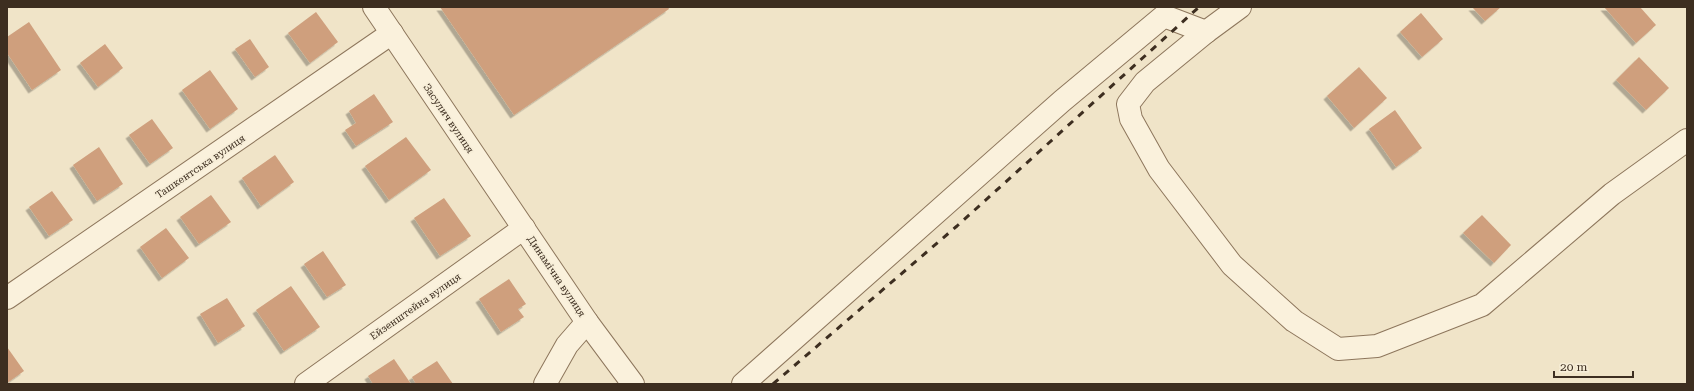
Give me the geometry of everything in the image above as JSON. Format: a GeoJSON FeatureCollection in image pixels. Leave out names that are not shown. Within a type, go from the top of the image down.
{"type":"FeatureCollection","features":[{"type":"Feature","properties":{"kind":"street","name":"Засулич вулиця"},"geometry":{"type":"LineString","coordinates":[[374,7],[524,228]]}},
{"type":"Feature","properties":{"kind":"street"},"geometry":{"type":"LineString","coordinates":[[1240,7],[1206,32],[1145,82],[1128,104],[1131,119],[1159,169],[1232,265],[1294,321],[1338,349],[1377,346],[1482,305],[1612,194],[1687,140]]}},
{"type":"Feature","properties":{"kind":"street"},"geometry":{"type":"LineString","coordinates":[[742,384],[1062,101],[1169,12],[1206,32]]}},
{"type":"Feature","properties":{"kind":"street","name":"Ташкентська вулиця"},"geometry":{"type":"LineString","coordinates":[[7,298],[392,33]]}},
{"type":"Feature","properties":{"kind":"street","name":"Динамічна вулиця"},"geometry":{"type":"LineString","coordinates":[[524,228],[587,322],[567,345],[545,384]]}},
{"type":"Feature","properties":{"kind":"street","name":"Ейзенштейна вулиця"},"geometry":{"type":"LineString","coordinates":[[306,384],[524,228]]}},
{"type":"Feature","properties":{"kind":"street"},"geometry":{"type":"LineString","coordinates":[[587,322],[633,384]]}},
{"type":"Feature","properties":{"kind":"building"},"geometry":{"type":"Polygon","coordinates":[[[440,7],[668,7],[669,9],[514,115],[440,7]]]}},
{"type":"Feature","properties":{"kind":"building"},"geometry":{"type":"Polygon","coordinates":[[[1472,7],[1501,7],[1485,21],[1472,7]]]}},
{"type":"Feature","properties":{"kind":"building"},"geometry":{"type":"Polygon","coordinates":[[[1604,7],[1640,7],[1656,25],[1636,43],[1604,7]]]}},
{"type":"Feature","properties":{"kind":"building"},"geometry":{"type":"Polygon","coordinates":[[[316,12],[338,42],[310,63],[288,33],[316,12]]]}},
{"type":"Feature","properties":{"kind":"building"},"geometry":{"type":"Polygon","coordinates":[[[1421,13],[1443,39],[1422,57],[1400,32],[1421,13]]]}},
{"type":"Feature","properties":{"kind":"building"},"geometry":{"type":"Polygon","coordinates":[[[29,22],[61,70],[32,90],[7,53],[7,37],[29,22]]]}},
{"type":"Feature","properties":{"kind":"building"},"geometry":{"type":"Polygon","coordinates":[[[250,39],[269,67],[255,77],[235,49],[250,39]]]}},
{"type":"Feature","properties":{"kind":"building"},"geometry":{"type":"Polygon","coordinates":[[[105,44],[123,68],[98,87],[80,63],[105,44]]]}},
{"type":"Feature","properties":{"kind":"building"},"geometry":{"type":"Polygon","coordinates":[[[1639,57],[1669,88],[1646,110],[1616,80],[1639,57]]]}},
{"type":"Feature","properties":{"kind":"building"},"geometry":{"type":"Polygon","coordinates":[[[1359,67],[1387,98],[1354,128],[1327,96],[1359,67]]]}},
{"type":"Feature","properties":{"kind":"building"},"geometry":{"type":"Polygon","coordinates":[[[210,70],[238,109],[210,129],[182,90],[210,70]]]}},
{"type":"Feature","properties":{"kind":"building"},"geometry":{"type":"Polygon","coordinates":[[[374,94],[393,122],[356,146],[345,130],[356,123],[349,111],[374,94]]]}},
{"type":"Feature","properties":{"kind":"building"},"geometry":{"type":"Polygon","coordinates":[[[1395,110],[1422,148],[1396,167],[1369,129],[1395,110]]]}},
{"type":"Feature","properties":{"kind":"building"},"geometry":{"type":"Polygon","coordinates":[[[152,119],[173,148],[150,164],[129,135],[152,119]]]}},
{"type":"Feature","properties":{"kind":"building"},"geometry":{"type":"Polygon","coordinates":[[[406,137],[431,170],[389,200],[365,166],[406,137]]]}},
{"type":"Feature","properties":{"kind":"building"},"geometry":{"type":"Polygon","coordinates":[[[99,147],[123,184],[97,201],[73,165],[99,147]]]}},
{"type":"Feature","properties":{"kind":"building"},"geometry":{"type":"Polygon","coordinates":[[[275,155],[294,182],[261,206],[242,178],[275,155]]]}},
{"type":"Feature","properties":{"kind":"building"},"geometry":{"type":"Polygon","coordinates":[[[52,191],[73,220],[49,236],[29,207],[52,191]]]}},
{"type":"Feature","properties":{"kind":"building"},"geometry":{"type":"Polygon","coordinates":[[[211,195],[231,222],[199,244],[180,217],[211,195]]]}},
{"type":"Feature","properties":{"kind":"building"},"geometry":{"type":"Polygon","coordinates":[[[444,198],[471,236],[440,256],[414,218],[444,198]]]}},
{"type":"Feature","properties":{"kind":"building"},"geometry":{"type":"Polygon","coordinates":[[[1482,215],[1511,245],[1494,263],[1463,233],[1482,215]]]}},
{"type":"Feature","properties":{"kind":"building"},"geometry":{"type":"Polygon","coordinates":[[[166,228],[189,258],[162,278],[140,247],[166,228]]]}},
{"type":"Feature","properties":{"kind":"building"},"geometry":{"type":"Polygon","coordinates":[[[323,251],[346,285],[327,297],[304,264],[323,251]]]}},
{"type":"Feature","properties":{"kind":"building"},"geometry":{"type":"Polygon","coordinates":[[[509,279],[526,304],[518,309],[524,317],[501,332],[479,299],[509,279]]]}},
{"type":"Feature","properties":{"kind":"building"},"geometry":{"type":"Polygon","coordinates":[[[291,286],[320,327],[284,351],[256,310],[291,286]]]}},
{"type":"Feature","properties":{"kind":"building"},"geometry":{"type":"Polygon","coordinates":[[[227,298],[245,326],[218,343],[200,314],[227,298]]]}},
{"type":"Feature","properties":{"kind":"building"},"geometry":{"type":"Polygon","coordinates":[[[7,347],[24,371],[7,383],[7,347]]]}},
{"type":"Feature","properties":{"kind":"building"},"geometry":{"type":"Polygon","coordinates":[[[394,359],[411,384],[373,384],[368,376],[394,359]]]}},
{"type":"Feature","properties":{"kind":"building"},"geometry":{"type":"Polygon","coordinates":[[[437,361],[453,384],[416,384],[412,377],[437,361]]]}},
{"type":"Feature","properties":{"kind":"railway"},"geometry":{"type":"LineString","coordinates":[[773,384],[957,226],[1199,7]]}}]}
